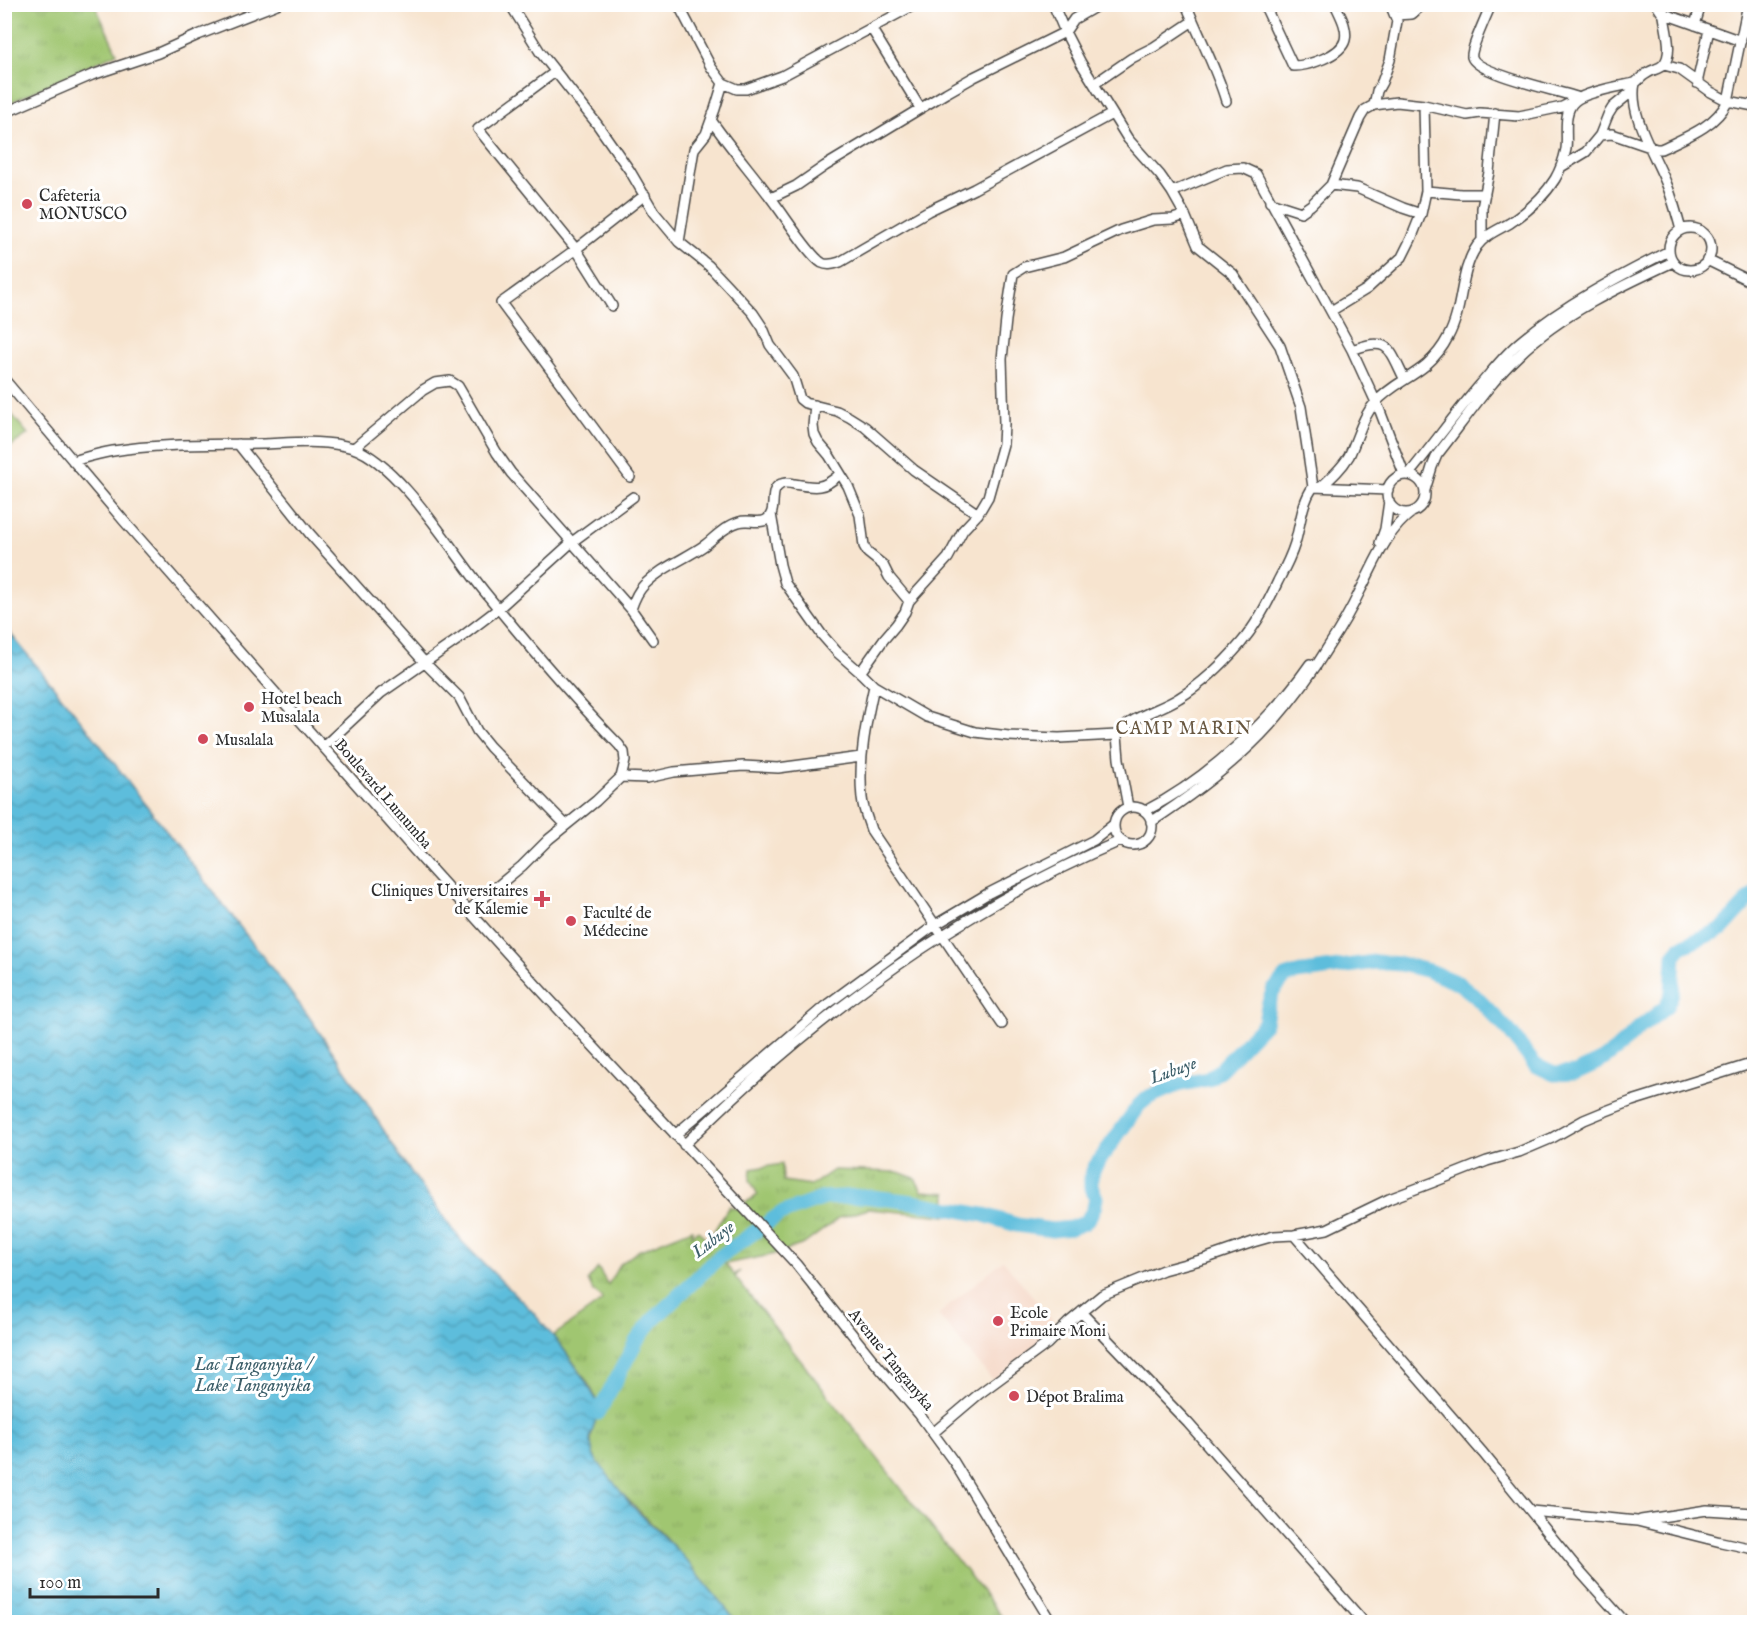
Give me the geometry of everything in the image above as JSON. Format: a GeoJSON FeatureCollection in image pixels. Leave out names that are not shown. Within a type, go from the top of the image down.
{"type":"FeatureCollection","features":[{"type":"Feature","properties":{"kind":"street"},"geometry":{"type":"LineString","coordinates":[[4,113],[92,75],[158,53],[277,4]]}},
{"type":"Feature","properties":{"kind":"street"},"geometry":{"type":"LineString","coordinates":[[510,4],[555,72],[597,124],[654,212],[679,242],[709,266],[763,327],[770,345],[793,376],[800,399],[805,403],[837,411],[865,427],[914,470],[978,514]]}},
{"type":"Feature","properties":{"kind":"street"},"geometry":{"type":"LineString","coordinates":[[678,4],[711,67],[723,83],[737,89],[746,89],[789,72],[916,4]]}},
{"type":"Feature","properties":{"kind":"street"},"geometry":{"type":"LineString","coordinates":[[1053,4],[1081,63],[1128,139],[1172,192],[1198,246],[1233,274],[1280,346],[1301,407],[1306,448],[1318,486]]}},
{"type":"Feature","properties":{"kind":"street"},"geometry":{"type":"LineString","coordinates":[[771,198],[796,186],[825,166],[974,77],[1065,32],[1074,19],[1100,4]]}},
{"type":"Feature","properties":{"kind":"street"},"geometry":{"type":"LineString","coordinates":[[1186,4],[1209,53],[1226,101]]}},
{"type":"Feature","properties":{"kind":"street"},"geometry":{"type":"LineString","coordinates":[[1264,4],[1293,66],[1307,65],[1341,48],[1345,41],[1346,30],[1335,4]]}},
{"type":"Feature","properties":{"kind":"street"},"geometry":{"type":"LineString","coordinates":[[1374,105],[1390,60],[1397,21],[1390,4]]}},
{"type":"Feature","properties":{"kind":"street"},"geometry":{"type":"LineString","coordinates":[[1395,15],[1412,14],[1423,4]]}},
{"type":"Feature","properties":{"kind":"street"},"geometry":{"type":"LineString","coordinates":[[1491,4],[1473,48],[1472,57],[1476,64],[1503,77],[1569,94],[1576,100]]}},
{"type":"Feature","properties":{"kind":"street"},"geometry":{"type":"LineString","coordinates":[[1656,4],[1695,25],[1741,41]]}},
{"type":"Feature","properties":{"kind":"street"},"geometry":{"type":"LineString","coordinates":[[1695,25],[1701,4]]}},
{"type":"Feature","properties":{"kind":"street"},"geometry":{"type":"LineString","coordinates":[[1600,135],[1612,134],[1651,149],[1661,149],[1701,130],[1718,116],[1728,101],[1748,4]]}},
{"type":"Feature","properties":{"kind":"street"},"geometry":{"type":"LineString","coordinates":[[1561,167],[1586,152],[1600,135],[1613,107],[1646,74],[1664,65],[1669,49],[1663,9]]}},
{"type":"Feature","properties":{"kind":"street"},"geometry":{"type":"LineString","coordinates":[[1094,84],[1193,21]]}},
{"type":"Feature","properties":{"kind":"street"},"geometry":{"type":"LineString","coordinates":[[871,28],[888,59],[921,108]]}},
{"type":"Feature","properties":{"kind":"street"},"geometry":{"type":"LineString","coordinates":[[1697,83],[1709,30]]}},
{"type":"Feature","properties":{"kind":"street"},"geometry":{"type":"LineString","coordinates":[[1664,65],[1687,73],[1697,83],[1728,101],[1755,106]]}},
{"type":"Feature","properties":{"kind":"street"},"geometry":{"type":"LineString","coordinates":[[555,72],[478,129],[576,249],[612,306]]}},
{"type":"Feature","properties":{"kind":"street"},"geometry":{"type":"LineString","coordinates":[[679,242],[694,149],[706,134],[723,83]]}},
{"type":"Feature","properties":{"kind":"street"},"geometry":{"type":"LineString","coordinates":[[1270,202],[1301,212],[1311,205],[1331,185],[1360,118],[1365,110],[1374,105],[1397,102],[1424,105],[1467,115],[1495,113],[1519,116],[1562,107],[1576,100],[1635,86]]}},
{"type":"Feature","properties":{"kind":"street"},"geometry":{"type":"LineString","coordinates":[[1635,86],[1633,98],[1638,115],[1667,185],[1680,230]]}},
{"type":"Feature","properties":{"kind":"street"},"geometry":{"type":"LineString","coordinates":[[1128,807],[1117,735],[1131,721],[1181,697],[1219,666],[1242,642],[1266,606],[1290,558],[1306,496],[1340,469],[1349,456],[1369,410],[1376,401],[1392,386],[1425,366],[1448,338],[1458,313],[1468,267],[1482,240],[1520,216],[1540,199],[1556,178],[1566,149],[1568,113],[1576,100]]}},
{"type":"Feature","properties":{"kind":"street"},"geometry":{"type":"LineString","coordinates":[[1331,311],[1367,289],[1402,257],[1421,214],[1426,190],[1424,105]]}},
{"type":"Feature","properties":{"kind":"street"},"geometry":{"type":"LineString","coordinates":[[1482,240],[1482,208],[1495,113]]}},
{"type":"Feature","properties":{"kind":"street"},"geometry":{"type":"LineString","coordinates":[[711,120],[730,148],[821,262],[828,265],[836,263],[928,211],[974,189],[1112,114]]}},
{"type":"Feature","properties":{"kind":"street"},"geometry":{"type":"LineString","coordinates":[[1172,192],[1227,169],[1244,168],[1256,174],[1352,350],[1407,474],[1416,477],[1425,490]]}},
{"type":"Feature","properties":{"kind":"street"},"geometry":{"type":"LineString","coordinates":[[1331,185],[1357,188],[1421,214]]}},
{"type":"Feature","properties":{"kind":"street"},"geometry":{"type":"LineString","coordinates":[[1426,190],[1485,194]]}},
{"type":"Feature","properties":{"kind":"street"},"geometry":{"type":"LineString","coordinates":[[630,477],[501,303],[576,249],[645,195]]}},
{"type":"Feature","properties":{"kind":"street"},"geometry":{"type":"LineString","coordinates":[[862,674],[862,670],[896,626],[909,601],[948,558],[963,530],[978,514],[988,497],[1003,444],[1002,359],[1013,274],[1024,267],[1064,257],[1121,230],[1153,220],[1173,219],[1185,215]]}},
{"type":"Feature","properties":{"kind":"street"},"geometry":{"type":"LineString","coordinates":[[1695,229],[1707,238],[1710,253],[1707,260],[1697,269],[1691,270],[1673,262],[1669,251],[1670,242],[1680,230],[1695,229]]}},
{"type":"Feature","properties":{"kind":"street"},"geometry":{"type":"LineString","coordinates":[[1145,811],[1180,790],[1216,763],[1272,711],[1303,673],[1322,647],[1380,542],[1385,528],[1389,501],[1388,490],[1394,479],[1407,474],[1483,381],[1519,342],[1589,294],[1669,251]]}},
{"type":"Feature","properties":{"kind":"street"},"geometry":{"type":"LineString","coordinates":[[1707,260],[1755,283]]}},
{"type":"Feature","properties":{"kind":"street"},"geometry":{"type":"LineString","coordinates":[[1151,822],[1216,775],[1271,724],[1308,678],[1359,594],[1392,531],[1402,519],[1423,504],[1425,490],[1437,455],[1499,375],[1540,337],[1584,308],[1621,286],[1673,262]]}},
{"type":"Feature","properties":{"kind":"street"},"geometry":{"type":"LineString","coordinates":[[1352,350],[1379,343],[1390,349],[1404,378]]}},
{"type":"Feature","properties":{"kind":"street","name":"Boulevard Lumumba"},"geometry":{"type":"LineString","coordinates":[[4,379],[124,521],[323,747],[680,1140]]}},
{"type":"Feature","properties":{"kind":"street"},"geometry":{"type":"LineString","coordinates":[[354,448],[423,390],[435,383],[450,381],[458,386],[511,473],[631,609],[653,640]]}},
{"type":"Feature","properties":{"kind":"street"},"geometry":{"type":"LineString","coordinates":[[815,405],[814,434],[848,486],[860,515],[864,546],[868,553],[883,565],[889,577],[909,601]]}},
{"type":"Feature","properties":{"kind":"street"},"geometry":{"type":"LineString","coordinates":[[238,444],[310,534],[425,663],[459,697],[477,731],[490,747],[566,825]]}},
{"type":"Feature","properties":{"kind":"street"},"geometry":{"type":"LineString","coordinates":[[73,460],[123,450],[178,446],[326,444],[354,448],[395,477],[498,609],[624,752],[624,770],[621,777],[469,910]]}},
{"type":"Feature","properties":{"kind":"street"},"geometry":{"type":"LineString","coordinates":[[631,609],[644,585],[669,566],[704,546],[738,522],[767,520],[774,502],[773,493],[778,485],[790,483],[823,486],[830,484],[840,474]]}},
{"type":"Feature","properties":{"kind":"street"},"geometry":{"type":"LineString","coordinates":[[1318,486],[1388,490]]}},
{"type":"Feature","properties":{"kind":"street"},"geometry":{"type":"LineString","coordinates":[[323,747],[381,693],[498,609],[572,542],[633,497]]}},
{"type":"Feature","properties":{"kind":"street"},"geometry":{"type":"LineString","coordinates":[[1389,501],[1398,511],[1412,512]]}},
{"type":"Feature","properties":{"kind":"street"},"geometry":{"type":"LineString","coordinates":[[771,514],[785,583],[822,635],[874,686],[927,717],[975,732],[1049,738],[1117,735]]}},
{"type":"Feature","properties":{"kind":"street"},"geometry":{"type":"LineString","coordinates":[[874,686],[861,757],[861,800],[872,830],[1002,1024]]}},
{"type":"Feature","properties":{"kind":"street"},"geometry":{"type":"LineString","coordinates":[[621,777],[647,778],[674,772],[743,766],[778,768],[861,757]]}},
{"type":"Feature","properties":{"kind":"street"},"geometry":{"type":"LineString","coordinates":[[680,1140],[825,1006],[935,926],[999,888],[1094,840],[1113,825],[1120,811],[1128,807],[1137,807],[1145,811],[1151,822],[1151,831],[1141,844],[1129,846],[1114,834],[1113,825]]}},
{"type":"Feature","properties":{"kind":"street"},"geometry":{"type":"LineString","coordinates":[[680,1140],[812,1030],[895,967],[1006,897],[1074,861],[1120,841]]}},
{"type":"Feature","properties":{"kind":"street"},"geometry":{"type":"LineString","coordinates":[[933,1433],[980,1394],[1047,1344],[1102,1295],[1142,1278],[1252,1242],[1274,1236],[1327,1229],[1389,1199],[1487,1161],[1520,1152],[1584,1120],[1632,1101],[1755,1063]]}},
{"type":"Feature","properties":{"kind":"street","name":"Avenue Tanganyka"},"geometry":{"type":"LineString","coordinates":[[680,1140],[796,1264],[933,1433],[954,1462],[1051,1623]]}},
{"type":"Feature","properties":{"kind":"street"},"geometry":{"type":"LineString","coordinates":[[1294,1235],[1483,1453],[1625,1623]]}},
{"type":"Feature","properties":{"kind":"street"},"geometry":{"type":"LineString","coordinates":[[1081,1312],[1188,1423],[1364,1623]]}},
{"type":"Feature","properties":{"kind":"street"},"geometry":{"type":"LineString","coordinates":[[1637,1521],[1707,1510],[1755,1513]]}},
{"type":"Feature","properties":{"kind":"street"},"geometry":{"type":"LineString","coordinates":[[1531,1511],[1637,1521],[1755,1548]]}},
{"type":"Feature","properties":{"kind":"shaded area","name":"Ecole Primaire Moni"},"geometry":{"type":"Polygon","coordinates":[[[1003,1260],[1058,1327],[993,1381],[938,1315],[1003,1260]]]}},
{"type":"Feature","properties":{"kind":"green space"},"geometry":{"type":"Polygon","coordinates":[[[4,5],[95,5],[117,53],[5,105],[4,5]]]}},
{"type":"Feature","properties":{"kind":"green space"},"geometry":{"type":"Polygon","coordinates":[[[4,405],[28,434],[5,450],[4,450],[4,405]]]}},
{"type":"Feature","properties":{"kind":"green space"},"geometry":{"type":"Polygon","coordinates":[[[782,1164],[783,1181],[812,1185],[834,1170],[898,1172],[915,1178],[922,1191],[947,1193],[946,1216],[868,1209],[839,1218],[804,1244],[771,1255],[725,1264],[734,1275],[740,1271],[735,1277],[1006,1622],[737,1622],[675,1548],[620,1491],[603,1471],[592,1452],[591,1437],[595,1397],[583,1375],[553,1336],[602,1301],[601,1297],[593,1291],[588,1280],[598,1268],[608,1285],[619,1265],[638,1251],[692,1229],[692,1235],[698,1230],[708,1241],[729,1206],[735,1209],[758,1195],[750,1180],[751,1169],[782,1164]]]}},
{"type":"Feature","properties":{"kind":"water","name":"Lac Tanganyika / Lake Tanganyika"},"geometry":{"type":"Polygon","coordinates":[[[5,627],[91,733],[307,1014],[403,1161],[463,1243],[531,1310],[562,1347],[597,1401],[598,1413],[590,1439],[594,1457],[631,1505],[681,1554],[737,1622],[5,1622],[5,627]]]}},
{"type":"Feature","properties":{"kind":"waterway","name":"Lubuye"},"geometry":{"type":"LineString","coordinates":[[598,1413],[637,1340],[653,1320],[718,1258],[780,1214],[824,1198],[863,1196],[914,1202],[984,1215],[1017,1225],[1052,1230],[1071,1228],[1084,1223],[1094,1208],[1096,1198],[1091,1186],[1094,1168],[1139,1105],[1149,1097],[1177,1085],[1208,1079],[1221,1069],[1265,1023],[1273,991],[1285,977],[1297,973],[1375,962],[1401,964],[1429,971],[1460,984],[1475,996],[1510,1032],[1535,1065],[1554,1074],[1575,1073],[1601,1061],[1666,1007],[1672,993],[1674,955],[1681,947],[1722,929],[1754,894]]}},
{"type":"Feature","properties":{"kind":"place","name":"Cafeteria MONUSCO"},"geometry":{"type":"Point","coordinates":[27,204]}},
{"type":"Feature","properties":{"kind":"place","name":"Hotel beach Musalala"},"geometry":{"type":"Point","coordinates":[249,707]}},
{"type":"Feature","properties":{"kind":"place","name":"Musalala"},"geometry":{"type":"Point","coordinates":[203,739]}},
{"type":"Feature","properties":{"kind":"place","name":"Cliniques Universitaires de Kalemie"},"geometry":{"type":"Point","coordinates":[542,899]}},
{"type":"Feature","properties":{"kind":"place","name":"Faculté de Médecine"},"geometry":{"type":"Point","coordinates":[571,921]}},
{"type":"Feature","properties":{"kind":"place","name":"Ecole Primaire Moni"},"geometry":{"type":"Point","coordinates":[998,1321]}},
{"type":"Feature","properties":{"kind":"place","name":"Dépot Bralima"},"geometry":{"type":"Point","coordinates":[1014,1396]}},
{"type":"Feature","properties":{"kind":"district","name":"CAMP MARIN"},"geometry":{"type":"Point","coordinates":[1184,728]}}]}
